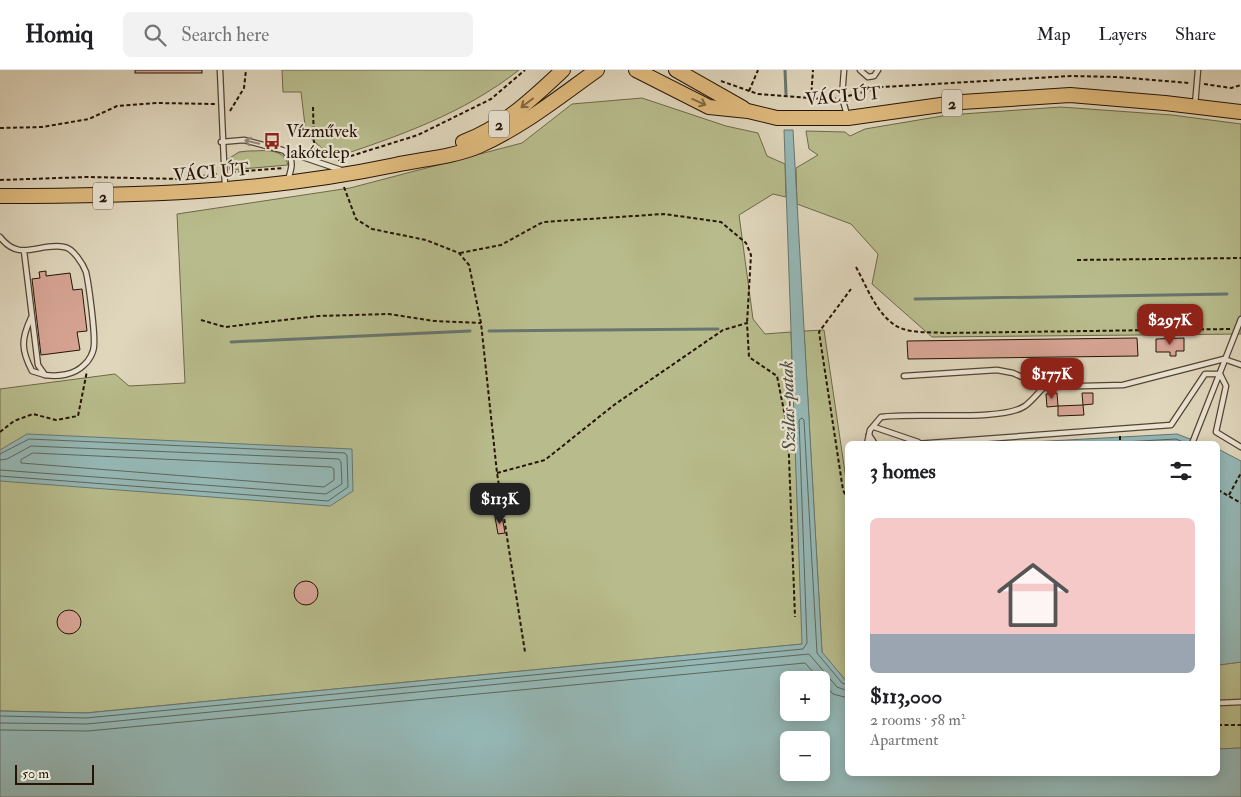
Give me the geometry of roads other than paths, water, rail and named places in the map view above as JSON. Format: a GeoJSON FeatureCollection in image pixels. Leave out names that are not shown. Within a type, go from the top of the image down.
{"type":"FeatureCollection","features":[{"type":"Feature","properties":{"kind":"main road","name":"VÁCI ÚT"},"geometry":{"type":"LineString","coordinates":[[423,159],[473,138],[500,123],[533,98],[563,70]]}},
{"type":"Feature","properties":{"kind":"main road","name":"VÁCI ÚT"},"geometry":{"type":"LineString","coordinates":[[0,196],[173,194],[226,190],[346,174],[445,156],[461,152],[503,134],[597,70]]}},
{"type":"Feature","properties":{"kind":"main road","name":"VÁCI ÚT"},"geometry":{"type":"LineString","coordinates":[[636,70],[709,107],[748,111],[777,118],[848,118],[962,102],[1070,95],[1241,112]]}},
{"type":"Feature","properties":{"kind":"main road","name":"VÁCI ÚT"},"geometry":{"type":"LineString","coordinates":[[676,70],[748,111]]}},
{"type":"Feature","properties":{"kind":"lane"},"geometry":{"type":"LineString","coordinates":[[220,70],[221,142],[226,190]]}},
{"type":"Feature","properties":{"kind":"lane"},"geometry":{"type":"LineString","coordinates":[[844,70],[842,97],[848,118]]}},
{"type":"Feature","properties":{"kind":"lane"},"geometry":{"type":"LineString","coordinates":[[860,70],[868,77],[874,76],[878,70],[884,70]]}},
{"type":"Feature","properties":{"kind":"lane"},"geometry":{"type":"LineString","coordinates":[[1195,106],[1198,70]]}},
{"type":"Feature","properties":{"kind":"lane"},"geometry":{"type":"LineString","coordinates":[[221,142],[244,140],[282,150],[346,174]]}},
{"type":"Feature","properties":{"kind":"lane"},"geometry":{"type":"LineString","coordinates":[[282,150],[289,155],[292,168],[287,183]]}},
{"type":"Feature","properties":{"kind":"lane"},"geometry":{"type":"LineString","coordinates":[[0,237],[5,244],[24,251],[64,246],[73,252],[86,271],[94,346],[88,362],[80,370],[56,377],[32,372],[25,358],[23,335],[32,316]]}},
{"type":"Feature","properties":{"kind":"lane"},"geometry":{"type":"LineString","coordinates":[[24,251],[38,365],[45,375]]}},
{"type":"Feature","properties":{"kind":"lane"},"geometry":{"type":"LineString","coordinates":[[1193,441],[1241,319]]}},
{"type":"Feature","properties":{"kind":"lane"},"geometry":{"type":"LineString","coordinates":[[904,376],[997,370],[1013,373],[1044,387],[1123,385],[1224,359],[1241,365]]}},
{"type":"Feature","properties":{"kind":"lane"},"geometry":{"type":"LineString","coordinates":[[945,441],[1171,425],[1205,374],[1220,374]]}},
{"type":"Feature","properties":{"kind":"lane"},"geometry":{"type":"LineString","coordinates":[[1220,374],[1226,386],[1216,432],[1241,447]]}},
{"type":"Feature","properties":{"kind":"lane"},"geometry":{"type":"LineString","coordinates":[[868,441],[869,435],[881,417],[900,414],[998,414],[1012,412],[1025,406],[1044,387]]}},
{"type":"Feature","properties":{"kind":"lane"},"geometry":{"type":"LineString","coordinates":[[874,427],[912,441]]}},
{"type":"Feature","properties":{"kind":"lane"},"geometry":{"type":"LineString","coordinates":[[869,435],[872,441]]}},
{"type":"Feature","properties":{"kind":"lane"},"geometry":{"type":"LineString","coordinates":[[1220,703],[1241,702]]}},
{"type":"Feature","properties":{"kind":"water"},"geometry":{"type":"Polygon","coordinates":[[[784,130],[793,130],[822,652],[845,680],[845,776],[1220,776],[1220,749],[1241,748],[1241,797],[0,797],[0,711],[86,713],[802,644],[784,130]]]}},
{"type":"Feature","properties":{"kind":"water"},"geometry":{"type":"Polygon","coordinates":[[[27,434],[352,449],[353,491],[330,506],[0,481],[0,450],[27,434]]]}},
{"type":"Feature","properties":{"kind":"water"},"geometry":{"type":"Polygon","coordinates":[[[1177,434],[1195,441],[1049,441],[1177,434]]]}},
{"type":"Feature","properties":{"kind":"water"},"geometry":{"type":"Polygon","coordinates":[[[1220,450],[1241,461],[1241,662],[1220,665],[1220,450]]]}},
{"type":"Feature","properties":{"kind":"waterway","name":"Szilas-patak"},"geometry":{"type":"LineString","coordinates":[[785,70],[786,94]]}},
{"type":"Feature","properties":{"kind":"waterway"},"geometry":{"type":"LineString","coordinates":[[915,299],[1227,294]]}},
{"type":"Feature","properties":{"kind":"waterway"},"geometry":{"type":"LineString","coordinates":[[489,331],[718,329]]}},
{"type":"Feature","properties":{"kind":"waterway"},"geometry":{"type":"LineString","coordinates":[[231,342],[470,331]]}},
{"type":"Feature","properties":{"kind":"place","name":"Vízművek lakótelep"},"geometry":{"type":"Point","coordinates":[272,141]}}]}
